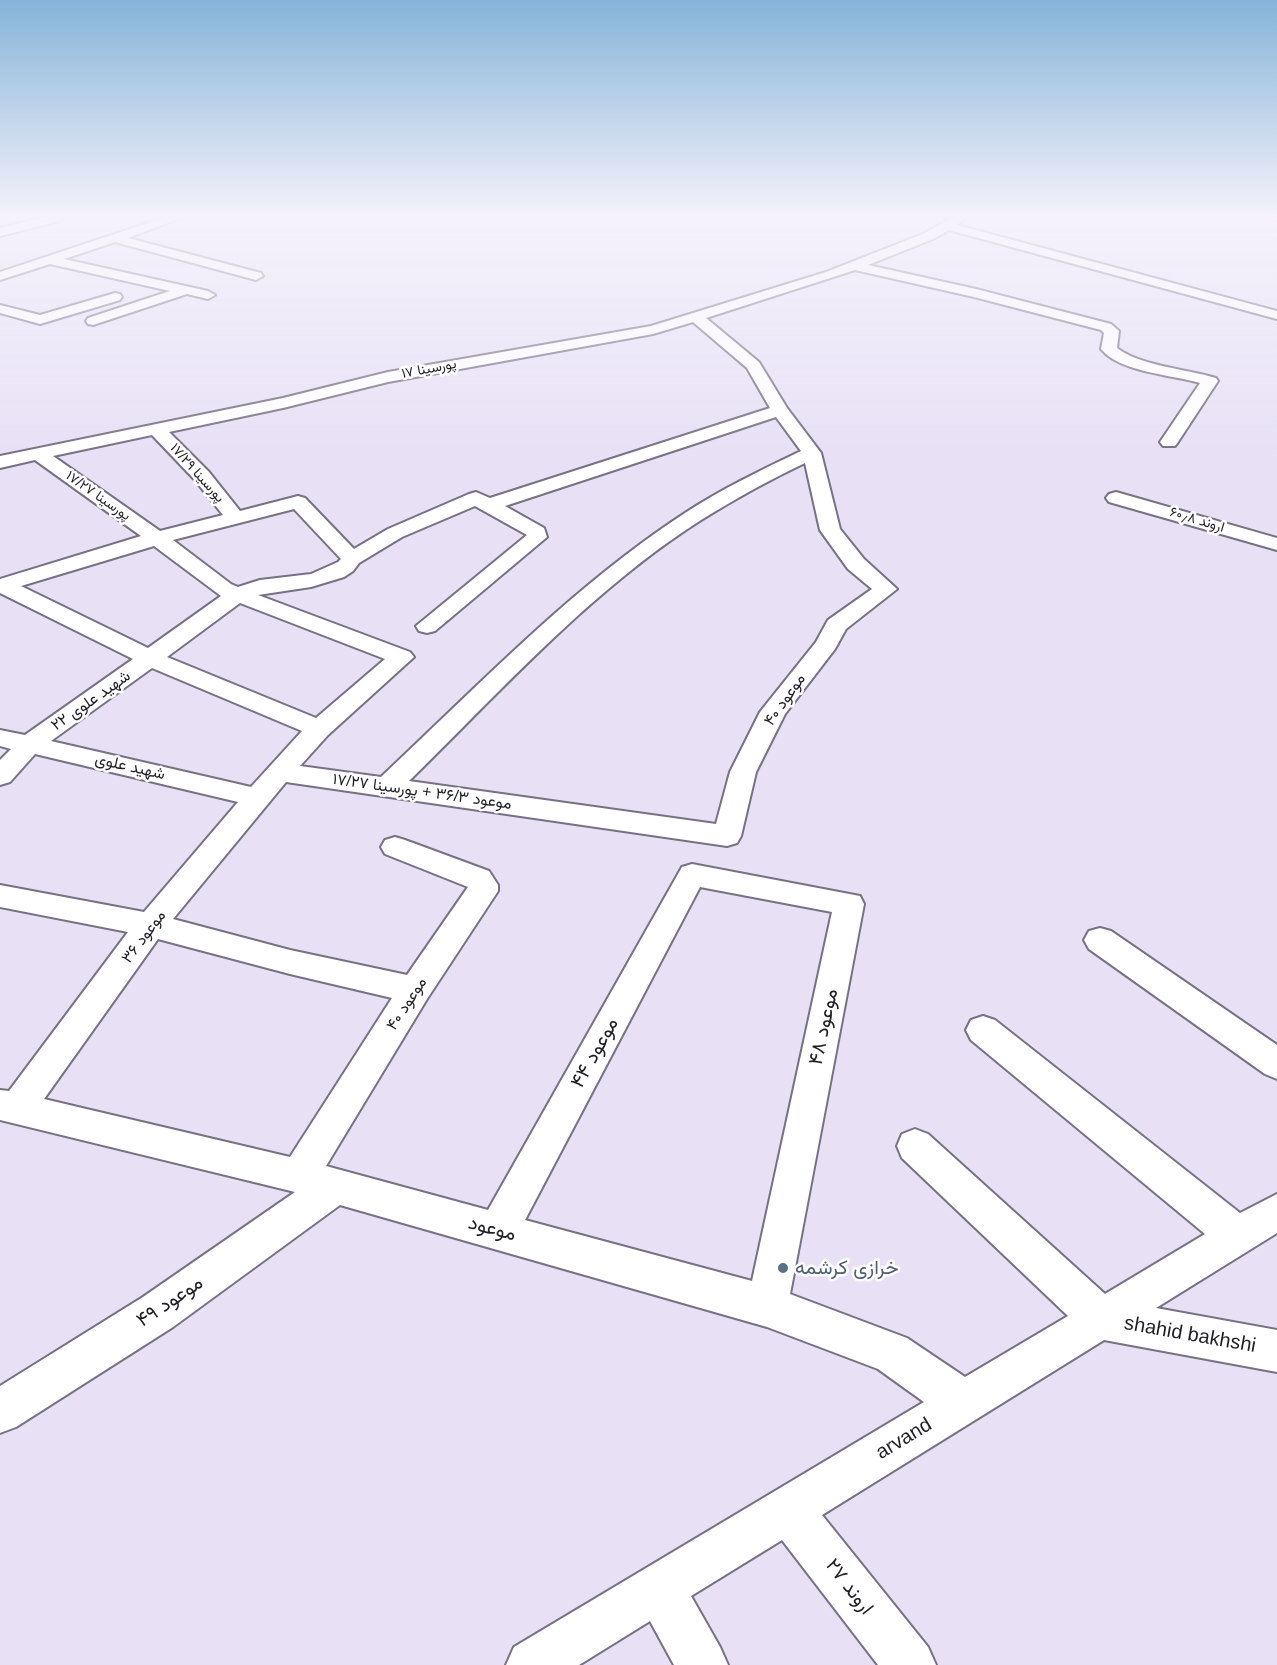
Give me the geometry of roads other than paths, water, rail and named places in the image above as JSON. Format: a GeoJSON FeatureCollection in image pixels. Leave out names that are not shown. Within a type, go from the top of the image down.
{"type":"FeatureCollection","features":[{"type":"Feature","properties":{"kind":"street"},"geometry":{"type":"LineString","coordinates":[[91,322],[169,296]]}},
{"type":"Feature","properties":{"kind":"street","name":"پورسینا ۱۷"},"geometry":{"type":"LineString","coordinates":[[0,462],[157,430],[388,377],[643,332],[697,318],[765,296]]}},
{"type":"Feature","properties":{"kind":"street"},"geometry":{"type":"LineString","coordinates":[[986,296],[1106,327],[1112,331],[1109,349],[1113,354],[1127,360],[1210,381],[1169,442]]}},
{"type":"Feature","properties":{"kind":"street"},"geometry":{"type":"LineString","coordinates":[[1210,296],[1277,315]]}},
{"type":"Feature","properties":{"kind":"street"},"geometry":{"type":"LineString","coordinates":[[0,309],[40,320],[115,297]]}},
{"type":"Feature","properties":{"kind":"street"},"geometry":{"type":"LineString","coordinates":[[387,788],[548,633],[632,558],[686,520],[742,486],[774,468],[812,453],[780,410],[753,365],[697,318]]}},
{"type":"Feature","properties":{"kind":"street"},"geometry":{"type":"LineString","coordinates":[[488,505],[780,410]]}},
{"type":"Feature","properties":{"kind":"street","name":"پورسینا ۱۷/۲۹"},"geometry":{"type":"LineString","coordinates":[[157,430],[202,476],[235,517]]}},
{"type":"Feature","properties":{"kind":"street","name":"موعود ۴۰"},"geometry":{"type":"LineString","coordinates":[[565,813],[727,836],[743,772],[773,712],[827,644],[836,625],[886,589],[856,564],[830,530],[812,453]]}},
{"type":"Feature","properties":{"kind":"street","name":"پورسینا ۱۷/۲۷"},"geometry":{"type":"LineString","coordinates":[[38,454],[157,538],[224,589],[402,657]]}},
{"type":"Feature","properties":{"kind":"street"},"geometry":{"type":"LineString","coordinates":[[237,595],[257,588],[327,577],[394,533],[474,498],[478,498],[538,535],[427,626]]}},
{"type":"Feature","properties":{"kind":"street","name":"اروند ۶۰٫۸"},"geometry":{"type":"LineString","coordinates":[[1116,498],[1277,544]]}},
{"type":"Feature","properties":{"kind":"street"},"geometry":{"type":"LineString","coordinates":[[1,585],[157,538],[298,502],[352,559]]}},
{"type":"Feature","properties":{"kind":"street"},"geometry":{"type":"LineString","coordinates":[[1,585],[47,610],[152,658],[319,729]]}},
{"type":"Feature","properties":{"kind":"street","name":"شهید علوی ۲۲"},"geometry":{"type":"LineString","coordinates":[[0,776],[30,744],[237,595]]}},
{"type":"Feature","properties":{"kind":"street","name":"موعود ۳۶"},"geometry":{"type":"LineString","coordinates":[[9,1106],[151,925],[279,772],[319,729],[402,657]]}},
{"type":"Feature","properties":{"kind":"street","name":"شهید علوی"},"geometry":{"type":"LineString","coordinates":[[0,738],[259,798]]}},
{"type":"Feature","properties":{"kind":"street","name":"موعود ۳۶/۳ + پورسینا ۱۷/۲۷"},"geometry":{"type":"LineString","coordinates":[[279,772],[565,813]]}},
{"type":"Feature","properties":{"kind":"street","name":"موعود ۴۰"},"geometry":{"type":"LineString","coordinates":[[317,1181],[415,990],[483,891],[483,885],[478,879],[395,847]]}},
{"type":"Feature","properties":{"kind":"street","name":"موعود ۴۴"},"geometry":{"type":"LineString","coordinates":[[498,1231],[692,875]]}},
{"type":"Feature","properties":{"kind":"street","name":"موعود ۴۸"},"geometry":{"type":"LineString","coordinates":[[692,875],[849,904],[767,1306]]}},
{"type":"Feature","properties":{"kind":"street"},"geometry":{"type":"LineString","coordinates":[[0,896],[151,925],[290,962],[415,990]]}},
{"type":"Feature","properties":{"kind":"street"},"geometry":{"type":"LineString","coordinates":[[1100,940],[1277,1064]]}},
{"type":"Feature","properties":{"kind":"street"},"geometry":{"type":"LineString","coordinates":[[983,1030],[1238,1236]]}},
{"type":"Feature","properties":{"kind":"street","name":"موعود"},"geometry":{"type":"LineString","coordinates":[[9,1106],[317,1181],[767,1306],[892,1353],[964,1403]]}},
{"type":"Feature","properties":{"kind":"street"},"geometry":{"type":"LineString","coordinates":[[915,1146],[1102,1319]]}},
{"type":"Feature","properties":{"kind":"street","name":"موعود ۴۹"},"geometry":{"type":"LineString","coordinates":[[0,1411],[158,1312],[317,1181]]}},
{"type":"Feature","properties":{"kind":"street","name":"arvand"},"geometry":{"type":"LineString","coordinates":[[532,1665],[1277,1212]]}},
{"type":"Feature","properties":{"kind":"street","name":"shahid bakhshi"},"geometry":{"type":"LineString","coordinates":[[1102,1319],[1277,1351]]}},
{"type":"Feature","properties":{"kind":"street","name":"اروند ۲۷"},"geometry":{"type":"LineString","coordinates":[[788,1510],[910,1665]]}},
{"type":"Feature","properties":{"kind":"street"},"geometry":{"type":"LineString","coordinates":[[659,1588],[702,1665]]}},
{"type":"Feature","properties":{"kind":"place","name":"خرازی کرشمه"},"geometry":{"type":"Point","coordinates":[783,1268]}}]}
